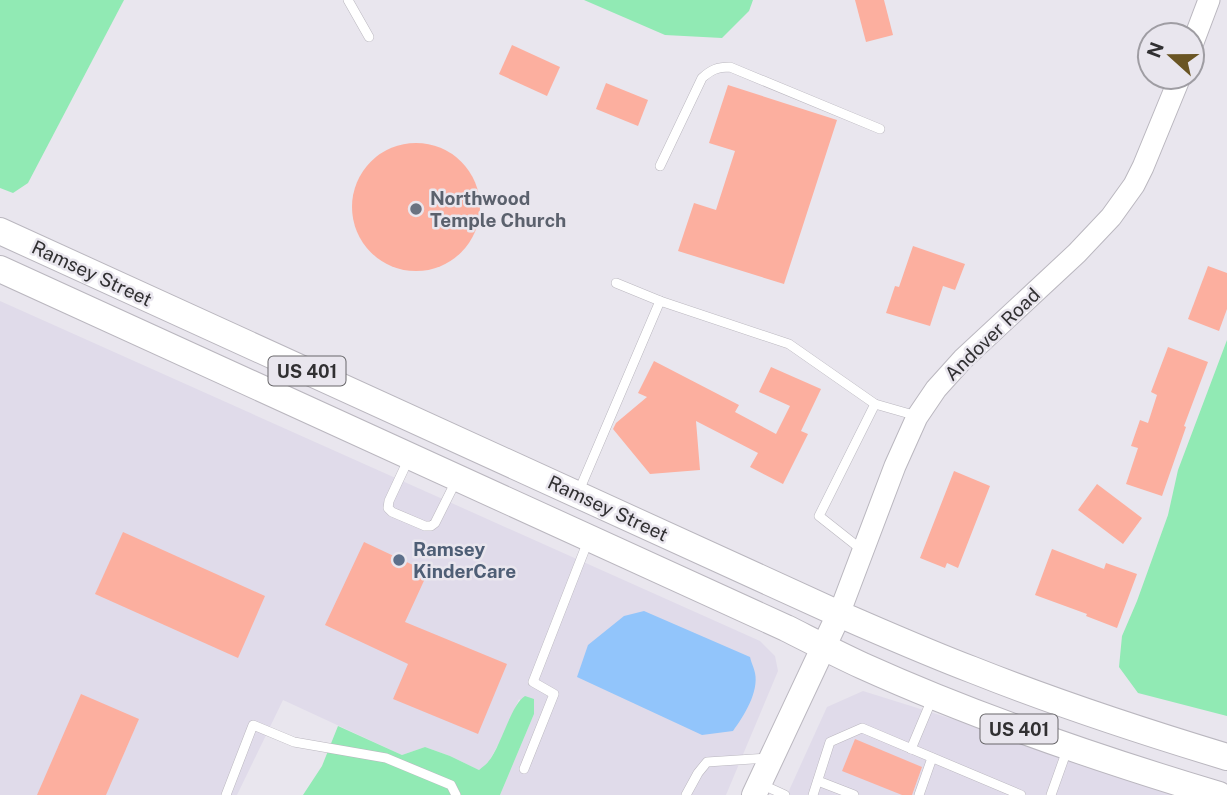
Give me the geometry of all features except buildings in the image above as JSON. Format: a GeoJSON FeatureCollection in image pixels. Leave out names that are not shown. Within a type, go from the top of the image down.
{"type":"FeatureCollection","features":[{"type":"Feature","properties":{"kind":"main road","name":"Ramsey Street"},"geometry":{"type":"LineString","coordinates":[[0,231],[839,614],[1036,694],[1227,757]]}},
{"type":"Feature","properties":{"kind":"main road","name":"Ramsey Street"},"geometry":{"type":"LineString","coordinates":[[0,269],[862,666],[933,696],[1068,746],[1219,795]]}},
{"type":"Feature","properties":{"kind":"main road"},"geometry":{"type":"LineString","coordinates":[[757,789],[839,614]]}},
{"type":"Feature","properties":{"kind":"street"},"geometry":{"type":"LineString","coordinates":[[1201,21],[1209,0]]}},
{"type":"Feature","properties":{"kind":"street","name":"Andover Road"},"geometry":{"type":"LineString","coordinates":[[839,614],[895,466],[917,417],[948,374],[1111,218],[1143,167],[1174,91]]}},
{"type":"Feature","properties":{"kind":"lane"},"geometry":{"type":"LineString","coordinates":[[348,0],[369,37]]}},
{"type":"Feature","properties":{"kind":"lane"},"geometry":{"type":"LineString","coordinates":[[660,166],[702,78],[711,70],[721,67],[730,67],[880,129]]}},
{"type":"Feature","properties":{"kind":"lane"},"geometry":{"type":"LineString","coordinates":[[616,283],[789,344],[875,404],[917,417]]}},
{"type":"Feature","properties":{"kind":"lane"},"geometry":{"type":"LineString","coordinates":[[577,494],[660,300]]}},
{"type":"Feature","properties":{"kind":"lane"},"geometry":{"type":"LineString","coordinates":[[863,550],[819,516],[875,404]]}},
{"type":"Feature","properties":{"kind":"lane"},"geometry":{"type":"LineString","coordinates":[[410,456],[389,500],[388,508],[392,512],[431,526],[457,478]]}},
{"type":"Feature","properties":{"kind":"lane"},"geometry":{"type":"LineString","coordinates":[[524,769],[554,694],[533,682],[589,538]]}},
{"type":"Feature","properties":{"kind":"lane"},"geometry":{"type":"LineString","coordinates":[[911,749],[933,696]]}},
{"type":"Feature","properties":{"kind":"lane"},"geometry":{"type":"LineString","coordinates":[[226,795],[253,725],[294,742],[386,758],[452,785],[456,795]]}},
{"type":"Feature","properties":{"kind":"lane"},"geometry":{"type":"LineString","coordinates":[[813,795],[831,742],[862,728],[1021,795]]}},
{"type":"Feature","properties":{"kind":"lane"},"geometry":{"type":"LineString","coordinates":[[1051,795],[1068,746]]}},
{"type":"Feature","properties":{"kind":"lane"},"geometry":{"type":"LineString","coordinates":[[686,795],[707,762],[772,758]]}},
{"type":"Feature","properties":{"kind":"lane"},"geometry":{"type":"LineString","coordinates":[[919,795],[932,758]]}},
{"type":"Feature","properties":{"kind":"lane"},"geometry":{"type":"LineString","coordinates":[[818,781],[854,795]]}},
{"type":"Feature","properties":{"kind":"lane"},"geometry":{"type":"LineString","coordinates":[[757,789],[785,795]]}},
{"type":"Feature","properties":{"kind":"shaded area"},"geometry":{"type":"Polygon","coordinates":[[[0,301],[760,641],[775,656],[778,671],[726,795],[500,795],[534,714],[519,699],[488,763],[479,770],[425,747],[402,755],[283,700],[237,795],[0,795],[0,301]]]}},
{"type":"Feature","properties":{"kind":"shaded area"},"geometry":{"type":"Polygon","coordinates":[[[863,691],[1196,795],[787,795],[827,707],[863,691]]]}},
{"type":"Feature","properties":{"kind":"green space"},"geometry":{"type":"Polygon","coordinates":[[[0,0],[124,0],[28,183],[13,193],[0,188],[0,0]]]}},
{"type":"Feature","properties":{"kind":"green space"},"geometry":{"type":"Polygon","coordinates":[[[584,0],[753,0],[749,11],[722,38],[665,35],[584,0]]]}},
{"type":"Feature","properties":{"kind":"green space"},"geometry":{"type":"Polygon","coordinates":[[[1227,340],[1227,716],[1138,693],[1119,667],[1122,636],[1168,515],[1178,470],[1227,340]]]}},
{"type":"Feature","properties":{"kind":"green space"},"geometry":{"type":"Polygon","coordinates":[[[525,696],[534,699],[534,714],[500,795],[303,795],[322,766],[338,726],[402,755],[425,747],[479,770],[493,755],[515,708],[525,696]]]}},
{"type":"Feature","properties":{"kind":"water"},"geometry":{"type":"Polygon","coordinates":[[[644,611],[750,657],[755,673],[755,688],[746,711],[733,731],[702,735],[577,677],[588,645],[624,616],[644,611]]]}},
{"type":"Feature","properties":{"kind":"place","name":"Northwood Temple Church"},"geometry":{"type":"Point","coordinates":[416,209]}},
{"type":"Feature","properties":{"kind":"place","name":"Ramsey KinderCare"},"geometry":{"type":"Point","coordinates":[399,560]}}]}
